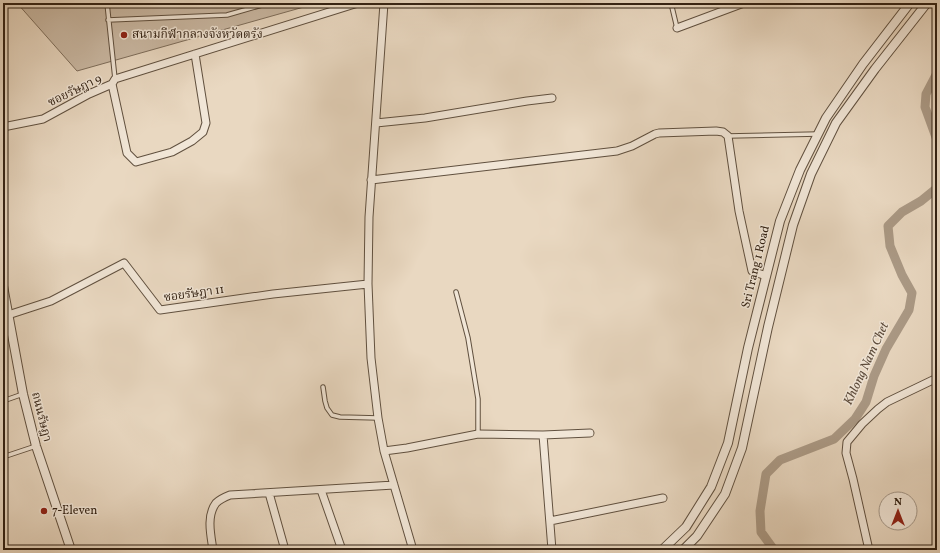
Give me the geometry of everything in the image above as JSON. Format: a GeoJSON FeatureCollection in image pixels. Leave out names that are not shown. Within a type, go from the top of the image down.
{"type":"FeatureCollection","features":[{"type":"Feature","properties":{"kind":"street","name":"ซอยรัษฎา 9"},"geometry":{"type":"LineString","coordinates":[[3,127],[43,119],[113,81],[358,3]]}},
{"type":"Feature","properties":{"kind":"street"},"geometry":{"type":"LineString","coordinates":[[384,3],[369,217],[368,284],[370,358],[384,451],[412,550]]}},
{"type":"Feature","properties":{"kind":"street"},"geometry":{"type":"LineString","coordinates":[[677,28],[744,3]]}},
{"type":"Feature","properties":{"kind":"street","name":"Sri Trang 1 Road"},"geometry":{"type":"LineString","coordinates":[[662,550],[686,527],[711,487],[728,443],[748,348],[780,221],[800,170],[826,118],[863,64],[910,3]]}},
{"type":"Feature","properties":{"kind":"street"},"geometry":{"type":"LineString","coordinates":[[683,550],[697,536],[725,494],[742,448],[768,327],[793,225],[811,174],[836,123],[927,3]]}},
{"type":"Feature","properties":{"kind":"street"},"geometry":{"type":"LineString","coordinates":[[113,81],[127,152],[136,162],[172,152],[198,137],[203,132],[206,123],[195,54]]}},
{"type":"Feature","properties":{"kind":"street"},"geometry":{"type":"LineString","coordinates":[[376,123],[425,118],[552,98]]}},
{"type":"Feature","properties":{"kind":"street"},"geometry":{"type":"LineString","coordinates":[[371,180],[617,151],[632,146],[654,134],[659,133],[723,132],[728,136],[739,211],[752,271],[766,276]]}},
{"type":"Feature","properties":{"kind":"street","name":"ซอยรัษฎา 11"},"geometry":{"type":"LineString","coordinates":[[8,315],[51,301],[124,264],[160,310],[273,294],[368,284]]}},
{"type":"Feature","properties":{"kind":"street","name":"ถนนรัษฎา"},"geometry":{"type":"LineString","coordinates":[[3,286],[23,394],[36,446],[71,550]]}},
{"type":"Feature","properties":{"kind":"street"},"geometry":{"type":"LineString","coordinates":[[869,550],[846,453],[847,442],[862,424],[887,402],[937,378]]}},
{"type":"Feature","properties":{"kind":"street"},"geometry":{"type":"LineString","coordinates":[[384,451],[478,434],[543,435],[590,433]]}},
{"type":"Feature","properties":{"kind":"street"},"geometry":{"type":"LineString","coordinates":[[543,435],[552,550]]}},
{"type":"Feature","properties":{"kind":"street"},"geometry":{"type":"LineString","coordinates":[[213,550],[210,533],[210,514],[216,502],[230,495],[394,485]]}},
{"type":"Feature","properties":{"kind":"street"},"geometry":{"type":"LineString","coordinates":[[321,490],[342,550]]}},
{"type":"Feature","properties":{"kind":"street"},"geometry":{"type":"LineString","coordinates":[[269,493],[284,550]]}},
{"type":"Feature","properties":{"kind":"street"},"geometry":{"type":"LineString","coordinates":[[550,521],[663,498]]}},
{"type":"Feature","properties":{"kind":"lane"},"geometry":{"type":"LineString","coordinates":[[103,3],[107,3],[113,81]]}},
{"type":"Feature","properties":{"kind":"lane"},"geometry":{"type":"LineString","coordinates":[[108,20],[227,15],[269,3]]}},
{"type":"Feature","properties":{"kind":"lane"},"geometry":{"type":"LineString","coordinates":[[671,3],[677,28]]}},
{"type":"Feature","properties":{"kind":"lane"},"geometry":{"type":"LineString","coordinates":[[728,136],[818,134]]}},
{"type":"Feature","properties":{"kind":"lane"},"geometry":{"type":"LineString","coordinates":[[456,292],[468,338],[478,399],[478,434]]}},
{"type":"Feature","properties":{"kind":"lane"},"geometry":{"type":"LineString","coordinates":[[323,387],[327,408],[332,414],[340,417],[378,418]]}},
{"type":"Feature","properties":{"kind":"lane"},"geometry":{"type":"LineString","coordinates":[[3,401],[23,394]]}},
{"type":"Feature","properties":{"kind":"lane"},"geometry":{"type":"LineString","coordinates":[[3,457],[36,446]]}},
{"type":"Feature","properties":{"kind":"shaded area","name":"สนามกีฬากลางจังหวัดตรัง"},"geometry":{"type":"Polygon","coordinates":[[[17,3],[318,3],[77,71],[17,3]]]}},
{"type":"Feature","properties":{"kind":"waterway","name":"Khlong Nam Chet"},"geometry":{"type":"LineString","coordinates":[[937,73],[926,94],[925,107],[937,140]]}},
{"type":"Feature","properties":{"kind":"waterway","name":"Khlong Nam Chet"},"geometry":{"type":"LineString","coordinates":[[774,550],[761,532],[760,511],[766,474],[780,460],[834,439],[855,419],[866,402],[874,376],[886,349],[909,310],[912,293],[902,275],[890,246],[888,226],[902,212],[921,201],[937,188]]}},
{"type":"Feature","properties":{"kind":"place","name":"สนามกีฬากลางจังหวัดตรัง"},"geometry":{"type":"Point","coordinates":[124,35]}},
{"type":"Feature","properties":{"kind":"place","name":"7-Eleven"},"geometry":{"type":"Point","coordinates":[44,511]}}]}
